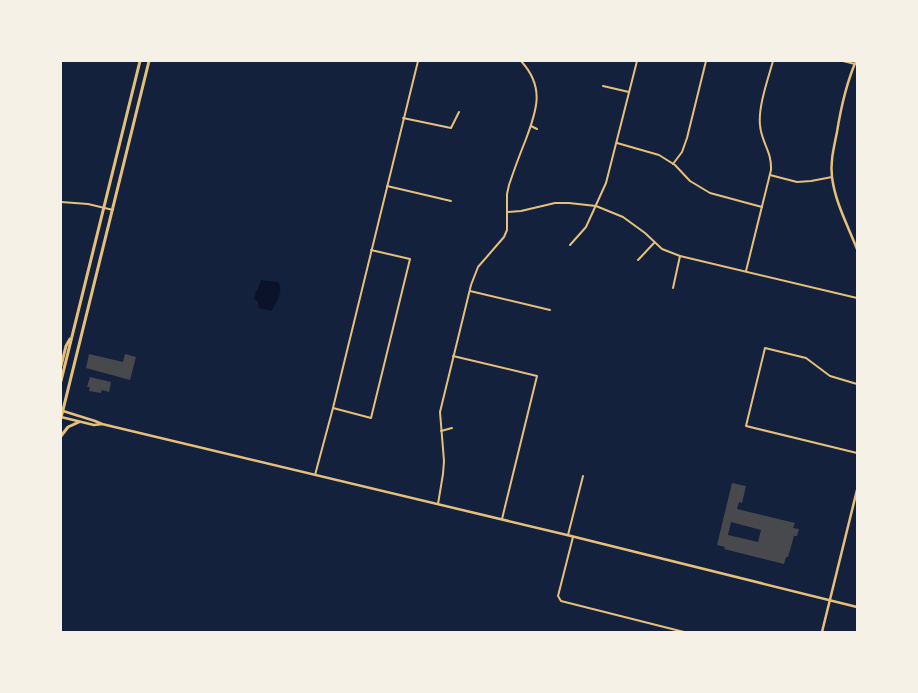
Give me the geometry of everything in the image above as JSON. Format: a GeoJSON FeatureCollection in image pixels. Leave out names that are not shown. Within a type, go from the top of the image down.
{"type":"FeatureCollection","features":[{"type":"Feature","properties":{"kind":"main road"},"geometry":{"type":"LineString","coordinates":[[61,381],[140,61]]}},
{"type":"Feature","properties":{"kind":"main road"},"geometry":{"type":"LineString","coordinates":[[61,418],[150,61]]}},
{"type":"Feature","properties":{"kind":"main road"},"geometry":{"type":"LineString","coordinates":[[61,366],[66,346],[72,336]]}},
{"type":"Feature","properties":{"kind":"main road"},"geometry":{"type":"LineString","coordinates":[[61,436],[68,426],[79,422]]}},
{"type":"Feature","properties":{"kind":"street"},"geometry":{"type":"LineString","coordinates":[[315,475],[418,61]]}},
{"type":"Feature","properties":{"kind":"street"},"geometry":{"type":"LineString","coordinates":[[438,504],[444,474],[440,412],[469,291],[478,267],[504,237],[508,223],[507,194],[509,186],[536,112],[536,92],[530,74],[521,61]]}},
{"type":"Feature","properties":{"kind":"street"},"geometry":{"type":"LineString","coordinates":[[570,245],[586,227],[606,183],[637,61]]}},
{"type":"Feature","properties":{"kind":"street"},"geometry":{"type":"LineString","coordinates":[[673,164],[682,152],[688,138],[706,61]]}},
{"type":"Feature","properties":{"kind":"street"},"geometry":{"type":"LineString","coordinates":[[746,271],[770,176],[770,155],[761,133],[760,117],[773,61]]}},
{"type":"Feature","properties":{"kind":"street"},"geometry":{"type":"LineString","coordinates":[[842,61],[855,62],[842,102],[832,154],[832,177],[838,200],[857,249]]}},
{"type":"Feature","properties":{"kind":"street"},"geometry":{"type":"LineString","coordinates":[[603,86],[629,92]]}},
{"type":"Feature","properties":{"kind":"street"},"geometry":{"type":"LineString","coordinates":[[403,118],[451,128],[459,112]]}},
{"type":"Feature","properties":{"kind":"street"},"geometry":{"type":"LineString","coordinates":[[531,126],[537,128]]}},
{"type":"Feature","properties":{"kind":"street"},"geometry":{"type":"LineString","coordinates":[[617,143],[653,152],[666,158],[690,181],[710,193],[762,207]]}},
{"type":"Feature","properties":{"kind":"street"},"geometry":{"type":"LineString","coordinates":[[770,176],[797,182],[832,177]]}},
{"type":"Feature","properties":{"kind":"street"},"geometry":{"type":"LineString","coordinates":[[387,186],[451,201]]}},
{"type":"Feature","properties":{"kind":"street"},"geometry":{"type":"LineString","coordinates":[[61,202],[88,204],[113,210]]}},
{"type":"Feature","properties":{"kind":"street"},"geometry":{"type":"LineString","coordinates":[[508,212],[521,211],[555,203],[596,206],[610,211],[634,224],[662,249],[680,256],[857,298]]}},
{"type":"Feature","properties":{"kind":"street"},"geometry":{"type":"LineString","coordinates":[[638,260],[654,243]]}},
{"type":"Feature","properties":{"kind":"street"},"geometry":{"type":"LineString","coordinates":[[332,408],[371,418],[410,259],[371,250]]}},
{"type":"Feature","properties":{"kind":"street"},"geometry":{"type":"LineString","coordinates":[[673,288],[680,256]]}},
{"type":"Feature","properties":{"kind":"street"},"geometry":{"type":"LineString","coordinates":[[469,291],[550,310]]}},
{"type":"Feature","properties":{"kind":"street"},"geometry":{"type":"LineString","coordinates":[[857,384],[830,376],[806,358],[765,348],[746,426],[857,453]]}},
{"type":"Feature","properties":{"kind":"street"},"geometry":{"type":"LineString","coordinates":[[453,356],[537,376],[502,519]]}},
{"type":"Feature","properties":{"kind":"street"},"geometry":{"type":"LineString","coordinates":[[62,411],[102,424],[573,536],[857,607]]}},
{"type":"Feature","properties":{"kind":"street"},"geometry":{"type":"LineString","coordinates":[[61,418],[94,425],[102,424]]}},
{"type":"Feature","properties":{"kind":"street"},"geometry":{"type":"LineString","coordinates":[[441,431],[452,428]]}},
{"type":"Feature","properties":{"kind":"street"},"geometry":{"type":"LineString","coordinates":[[567,535],[583,476]]}},
{"type":"Feature","properties":{"kind":"street"},"geometry":{"type":"LineString","coordinates":[[822,632],[857,490]]}},
{"type":"Feature","properties":{"kind":"street"},"geometry":{"type":"LineString","coordinates":[[573,536],[558,593],[559,599],[564,602],[684,632]]}},
{"type":"Feature","properties":{"kind":"water"},"geometry":{"type":"Polygon","coordinates":[[[261,280],[278,282],[280,285],[279,296],[271,311],[259,308],[258,302],[254,299],[261,280]]]}},
{"type":"Feature","properties":{"kind":"building"},"geometry":{"type":"Polygon","coordinates":[[[89,354],[123,362],[125,354],[136,357],[130,380],[86,368],[89,354]]]}},
{"type":"Feature","properties":{"kind":"building"},"geometry":{"type":"Polygon","coordinates":[[[90,377],[111,382],[109,392],[102,390],[101,393],[89,391],[90,387],[87,387],[90,377]]]}},
{"type":"Feature","properties":{"kind":"building"},"geometry":{"type":"Polygon","coordinates":[[[732,483],[746,486],[742,503],[739,502],[737,509],[795,523],[793,528],[799,529],[797,536],[794,536],[788,557],[786,557],[784,564],[724,549],[725,547],[717,545],[732,483]],[[731,522],[728,535],[758,542],[761,530],[731,522]]]}}]}
